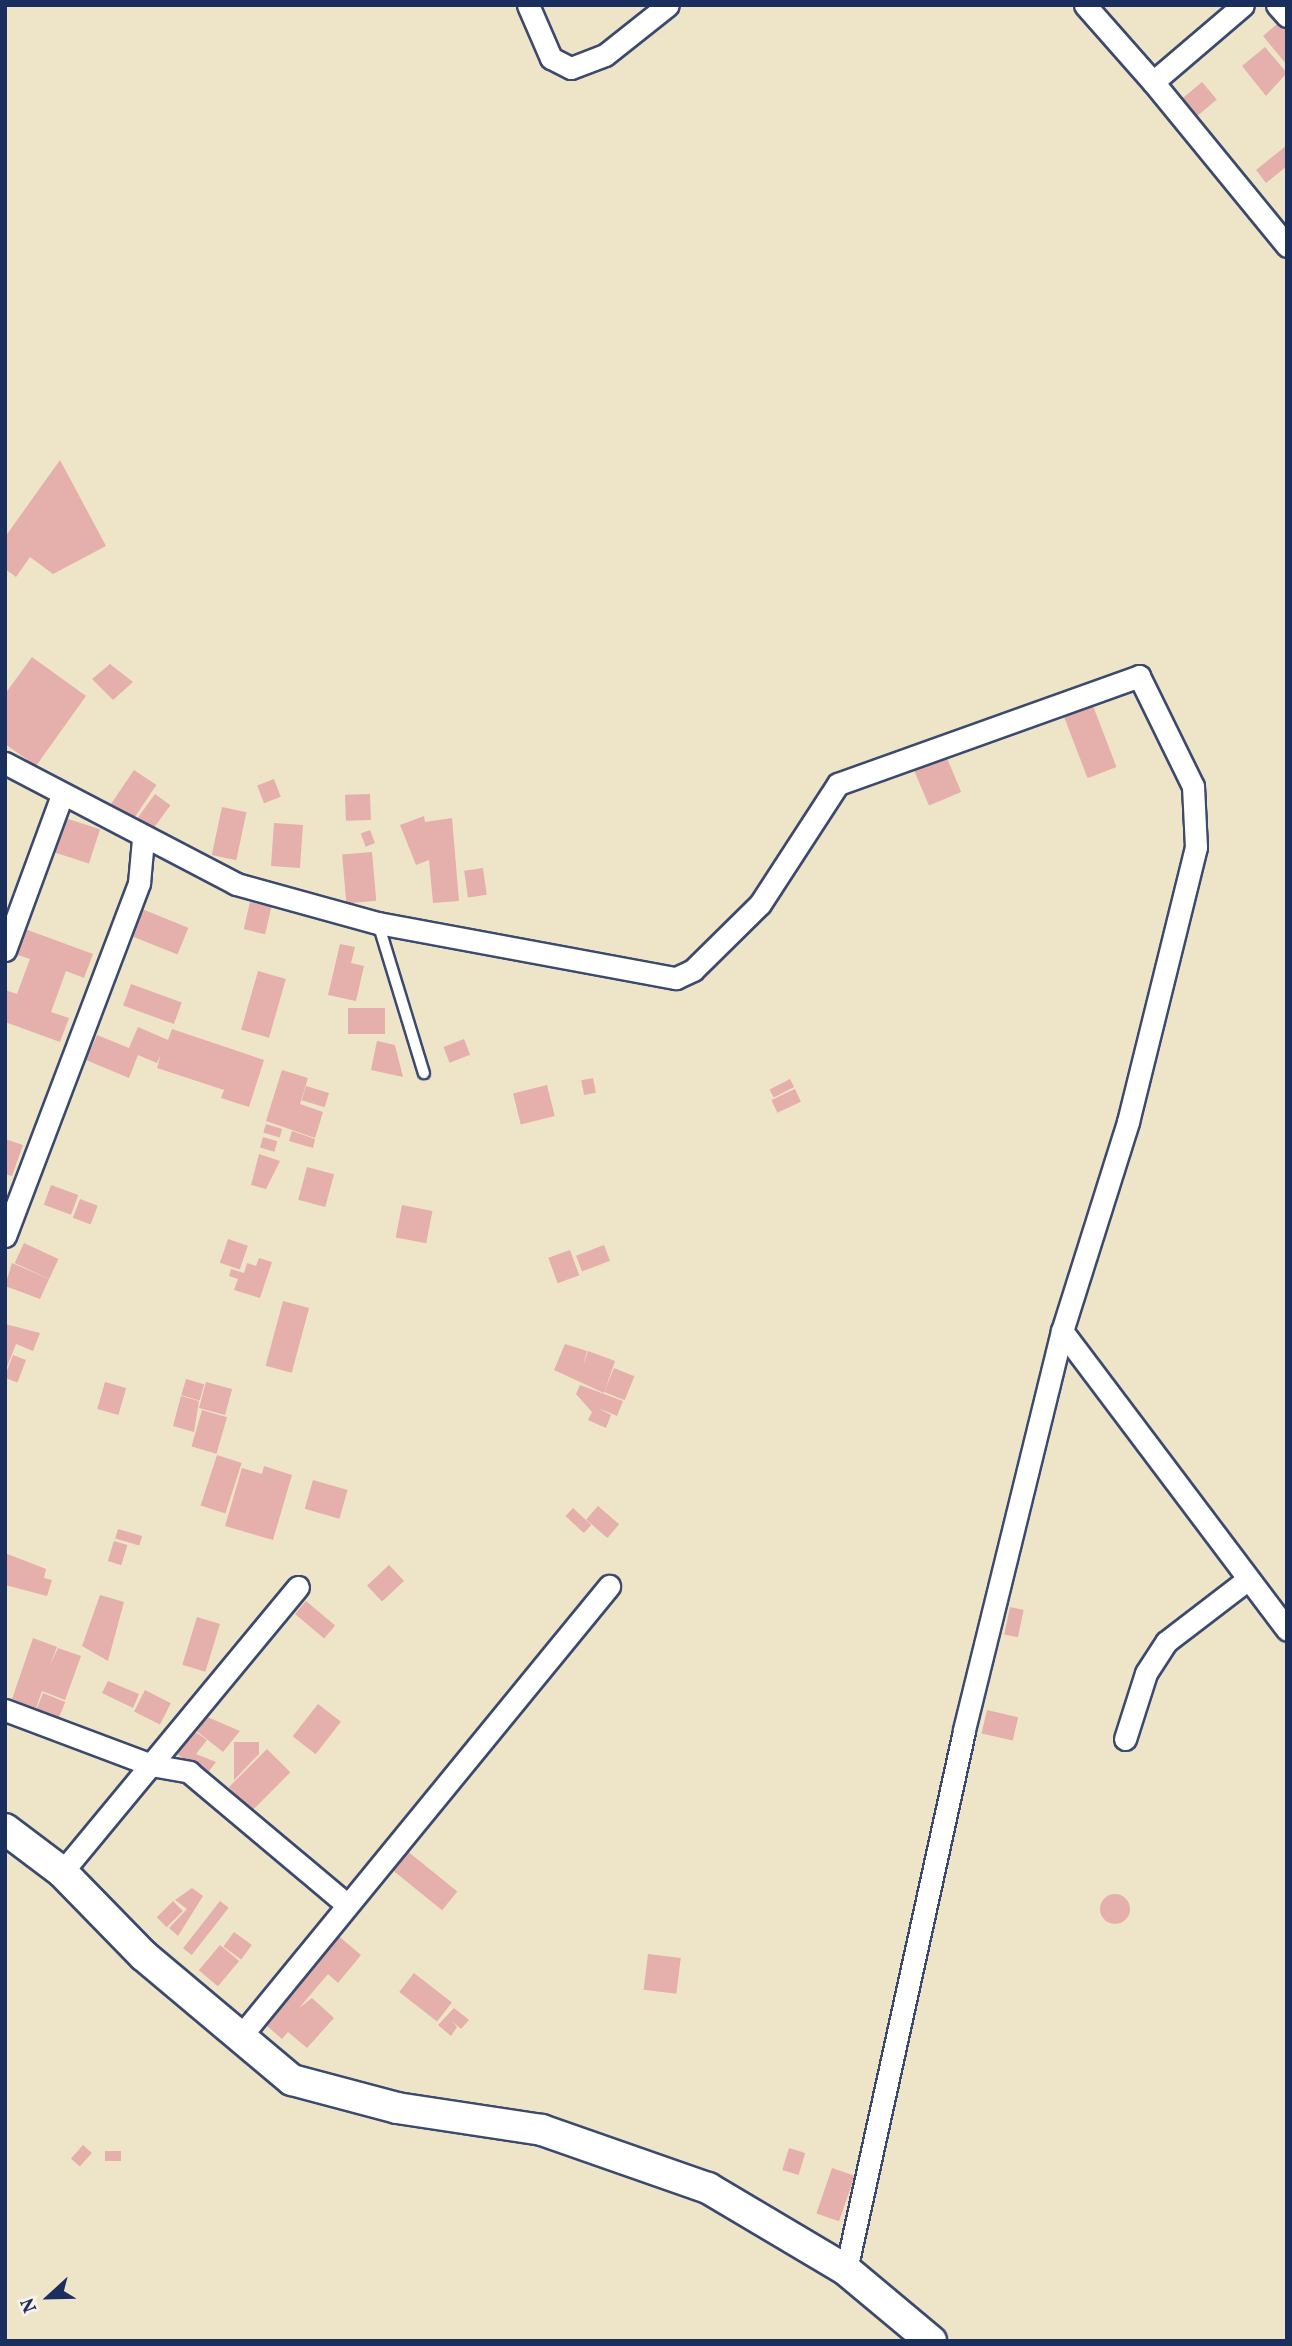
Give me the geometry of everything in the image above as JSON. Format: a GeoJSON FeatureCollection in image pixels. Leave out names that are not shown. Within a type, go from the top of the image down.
{"type":"FeatureCollection","features":[{"type":"Feature","properties":{"kind":"street"},"geometry":{"type":"LineString","coordinates":[[528,5],[551,58],[571,68],[605,55],[668,5]]}},
{"type":"Feature","properties":{"kind":"street"},"geometry":{"type":"LineString","coordinates":[[1085,5],[1153,82],[1287,246]]}},
{"type":"Feature","properties":{"kind":"street"},"geometry":{"type":"LineString","coordinates":[[1153,82],[1243,5]]}},
{"type":"Feature","properties":{"kind":"street"},"geometry":{"type":"LineString","coordinates":[[1277,5],[1287,16]]}},
{"type":"Feature","properties":{"kind":"street"},"geometry":{"type":"LineString","coordinates":[[5,763],[143,839],[236,884],[378,923],[677,978],[693,970],[760,904],[838,785],[1139,676],[1193,786],[1196,847],[1128,1122],[1062,1331],[964,1731],[846,2270]]}},
{"type":"Feature","properties":{"kind":"street"},"geometry":{"type":"LineString","coordinates":[[5,950],[62,795]]}},
{"type":"Feature","properties":{"kind":"street"},"geometry":{"type":"LineString","coordinates":[[5,1236],[139,883],[143,839]]}},
{"type":"Feature","properties":{"kind":"street"},"geometry":{"type":"LineString","coordinates":[[1062,1331],[1287,1630]]}},
{"type":"Feature","properties":{"kind":"street"},"geometry":{"type":"LineString","coordinates":[[1125,1739],[1146,1673],[1166,1642],[1248,1579]]}},
{"type":"Feature","properties":{"kind":"street"},"geometry":{"type":"LineString","coordinates":[[240,2036],[344,1902],[473,1759],[609,1586]]}},
{"type":"Feature","properties":{"kind":"street"},"geometry":{"type":"LineString","coordinates":[[62,1872],[298,1587]]}},
{"type":"Feature","properties":{"kind":"street"},"geometry":{"type":"LineString","coordinates":[[5,1710],[151,1765],[190,1772],[344,1902]]}},
{"type":"Feature","properties":{"kind":"street"},"geometry":{"type":"LineString","coordinates":[[5,1829],[62,1872],[144,1956],[292,2080],[321,2092],[542,2130],[709,2188],[846,2270],[931,2341]]}},
{"type":"Feature","properties":{"kind":"lane"},"geometry":{"type":"LineString","coordinates":[[378,923],[424,1073]]}},
{"type":"Feature","properties":{"kind":"building"},"geometry":{"type":"Polygon","coordinates":[[[1283,19],[1287,23],[1287,65],[1263,36],[1283,19]]]}},
{"type":"Feature","properties":{"kind":"building"},"geometry":{"type":"Polygon","coordinates":[[[1265,47],[1287,73],[1266,96],[1242,66],[1265,47]]]}},
{"type":"Feature","properties":{"kind":"building"},"geometry":{"type":"Polygon","coordinates":[[[1202,82],[1217,100],[1198,116],[1183,98],[1202,82]]]}},
{"type":"Feature","properties":{"kind":"building"},"geometry":{"type":"Polygon","coordinates":[[[1287,145],[1287,166],[1266,183],[1256,170],[1287,145]]]}},
{"type":"Feature","properties":{"kind":"building"},"geometry":{"type":"Polygon","coordinates":[[[60,460],[106,546],[53,574],[30,557],[16,577],[5,569],[5,537],[60,460]]]}},
{"type":"Feature","properties":{"kind":"building"},"geometry":{"type":"Polygon","coordinates":[[[32,657],[86,696],[36,766],[5,744],[5,694],[32,657]]]}},
{"type":"Feature","properties":{"kind":"building"},"geometry":{"type":"Polygon","coordinates":[[[110,664],[133,682],[113,700],[92,679],[110,664]]]}},
{"type":"Feature","properties":{"kind":"building"},"geometry":{"type":"Polygon","coordinates":[[[1090,698],[1117,767],[1088,778],[1061,709],[1090,698]]]}},
{"type":"Feature","properties":{"kind":"building"},"geometry":{"type":"Polygon","coordinates":[[[946,756],[961,792],[929,806],[914,770],[946,756]]]}},
{"type":"Feature","properties":{"kind":"building"},"geometry":{"type":"Polygon","coordinates":[[[134,770],[156,785],[133,820],[111,805],[134,770]]]}},
{"type":"Feature","properties":{"kind":"building"},"geometry":{"type":"Polygon","coordinates":[[[274,779],[281,797],[264,803],[257,785],[274,779]]]}},
{"type":"Feature","properties":{"kind":"building"},"geometry":{"type":"Polygon","coordinates":[[[155,794],[170,805],[153,829],[137,818],[155,794]]]}},
{"type":"Feature","properties":{"kind":"building"},"geometry":{"type":"Polygon","coordinates":[[[370,794],[371,820],[346,821],[345,795],[370,794]]]}},
{"type":"Feature","properties":{"kind":"building"},"geometry":{"type":"Polygon","coordinates":[[[222,807],[246,812],[236,860],[212,855],[222,807]]]}},
{"type":"Feature","properties":{"kind":"building"},"geometry":{"type":"Polygon","coordinates":[[[424,816],[425,822],[452,818],[459,901],[433,903],[429,860],[416,865],[400,825],[424,816]]]}},
{"type":"Feature","properties":{"kind":"building"},"geometry":{"type":"Polygon","coordinates":[[[62,817],[100,829],[89,864],[51,851],[62,817]]]}},
{"type":"Feature","properties":{"kind":"building"},"geometry":{"type":"Polygon","coordinates":[[[274,823],[303,825],[300,868],[271,866],[274,823]]]}},
{"type":"Feature","properties":{"kind":"building"},"geometry":{"type":"Polygon","coordinates":[[[370,830],[375,843],[366,847],[361,834],[370,830]]]}},
{"type":"Feature","properties":{"kind":"building"},"geometry":{"type":"Polygon","coordinates":[[[372,852],[376,901],[346,903],[342,855],[372,852]]]}},
{"type":"Feature","properties":{"kind":"building"},"geometry":{"type":"Polygon","coordinates":[[[483,868],[487,895],[468,897],[464,871],[483,868]]]}},
{"type":"Feature","properties":{"kind":"building"},"geometry":{"type":"Polygon","coordinates":[[[250,902],[271,907],[265,934],[244,929],[250,902]]]}},
{"type":"Feature","properties":{"kind":"building"},"geometry":{"type":"Polygon","coordinates":[[[142,909],[188,928],[177,955],[131,936],[142,909]]]}},
{"type":"Feature","properties":{"kind":"building"},"geometry":{"type":"Polygon","coordinates":[[[25,929],[93,954],[84,978],[66,971],[51,1012],[69,1018],[60,1042],[5,1022],[5,990],[17,994],[30,959],[15,954],[25,929]]]}},
{"type":"Feature","properties":{"kind":"building"},"geometry":{"type":"Polygon","coordinates":[[[340,944],[355,947],[351,963],[364,966],[356,1001],[328,995],[340,944]]]}},
{"type":"Feature","properties":{"kind":"building"},"geometry":{"type":"Polygon","coordinates":[[[258,971],[286,979],[269,1038],[241,1030],[258,971]]]}},
{"type":"Feature","properties":{"kind":"building"},"geometry":{"type":"Polygon","coordinates":[[[131,984],[182,1002],[174,1024],[123,1006],[131,984]]]}},
{"type":"Feature","properties":{"kind":"building"},"geometry":{"type":"Polygon","coordinates":[[[348,1008],[385,1008],[385,1034],[348,1034],[348,1008]]]}},
{"type":"Feature","properties":{"kind":"building"},"geometry":{"type":"Polygon","coordinates":[[[138,1027],[168,1040],[172,1029],[264,1060],[249,1107],[221,1098],[224,1090],[157,1068],[161,1054],[157,1063],[138,1055],[129,1078],[86,1060],[97,1035],[129,1048],[138,1027]]]}},
{"type":"Feature","properties":{"kind":"building"},"geometry":{"type":"Polygon","coordinates":[[[464,1039],[470,1055],[450,1063],[443,1047],[464,1039]]]}},
{"type":"Feature","properties":{"kind":"building"},"geometry":{"type":"Polygon","coordinates":[[[377,1041],[395,1045],[403,1077],[371,1070],[377,1041]]]}},
{"type":"Feature","properties":{"kind":"building"},"geometry":{"type":"Polygon","coordinates":[[[282,1070],[308,1078],[300,1104],[323,1112],[315,1138],[266,1121],[282,1070]]]}},
{"type":"Feature","properties":{"kind":"building"},"geometry":{"type":"Polygon","coordinates":[[[593,1078],[596,1093],[584,1095],[581,1080],[593,1078]]]}},
{"type":"Feature","properties":{"kind":"building"},"geometry":{"type":"Polygon","coordinates":[[[790,1079],[794,1087],[774,1097],[770,1089],[790,1079]]]}},
{"type":"Feature","properties":{"kind":"building"},"geometry":{"type":"Polygon","coordinates":[[[547,1085],[555,1116],[521,1125],[513,1093],[547,1085]]]}},
{"type":"Feature","properties":{"kind":"building"},"geometry":{"type":"Polygon","coordinates":[[[306,1086],[329,1093],[325,1107],[302,1100],[306,1086]]]}},
{"type":"Feature","properties":{"kind":"building"},"geometry":{"type":"Polygon","coordinates":[[[795,1089],[801,1102],[777,1113],[771,1100],[795,1089]]]}},
{"type":"Feature","properties":{"kind":"building"},"geometry":{"type":"Polygon","coordinates":[[[266,1124],[282,1129],[280,1138],[263,1133],[266,1124]]]}},
{"type":"Feature","properties":{"kind":"building"},"geometry":{"type":"Polygon","coordinates":[[[292,1131],[315,1139],[313,1148],[289,1141],[292,1131]]]}},
{"type":"Feature","properties":{"kind":"building"},"geometry":{"type":"Polygon","coordinates":[[[263,1137],[277,1141],[274,1152],[260,1148],[263,1137]]]}},
{"type":"Feature","properties":{"kind":"building"},"geometry":{"type":"Polygon","coordinates":[[[5,1139],[23,1145],[12,1176],[5,1174],[5,1139]]]}},
{"type":"Feature","properties":{"kind":"building"},"geometry":{"type":"Polygon","coordinates":[[[259,1154],[280,1161],[266,1189],[251,1185],[259,1154]]]}},
{"type":"Feature","properties":{"kind":"building"},"geometry":{"type":"Polygon","coordinates":[[[307,1167],[334,1174],[325,1207],[298,1200],[307,1167]]]}},
{"type":"Feature","properties":{"kind":"building"},"geometry":{"type":"Polygon","coordinates":[[[51,1185],[78,1195],[71,1215],[44,1205],[51,1185]]]}},
{"type":"Feature","properties":{"kind":"building"},"geometry":{"type":"Polygon","coordinates":[[[80,1199],[98,1206],[91,1224],[73,1218],[80,1199]]]}},
{"type":"Feature","properties":{"kind":"building"},"geometry":{"type":"Polygon","coordinates":[[[402,1205],[432,1211],[426,1243],[396,1237],[402,1205]]]}},
{"type":"Feature","properties":{"kind":"building"},"geometry":{"type":"Polygon","coordinates":[[[228,1239],[248,1246],[240,1269],[220,1263],[228,1239]]]}},
{"type":"Feature","properties":{"kind":"building"},"geometry":{"type":"Polygon","coordinates":[[[24,1243],[58,1259],[49,1279],[15,1263],[24,1243]]]}},
{"type":"Feature","properties":{"kind":"building"},"geometry":{"type":"Polygon","coordinates":[[[604,1245],[610,1261],[582,1272],[576,1256],[604,1245]]]}},
{"type":"Feature","properties":{"kind":"building"},"geometry":{"type":"Polygon","coordinates":[[[570,1250],[579,1275],[558,1283],[548,1258],[570,1250]]]}},
{"type":"Feature","properties":{"kind":"building"},"geometry":{"type":"Polygon","coordinates":[[[259,1258],[272,1262],[260,1298],[234,1290],[238,1279],[229,1276],[231,1269],[244,1273],[247,1263],[256,1266],[259,1258]]]}},
{"type":"Feature","properties":{"kind":"building"},"geometry":{"type":"Polygon","coordinates":[[[12,1263],[49,1279],[40,1299],[5,1286],[12,1263]]]}},
{"type":"Feature","properties":{"kind":"building"},"geometry":{"type":"Polygon","coordinates":[[[283,1301],[309,1308],[292,1373],[266,1366],[283,1301]]]}},
{"type":"Feature","properties":{"kind":"building"},"geometry":{"type":"Polygon","coordinates":[[[5,1324],[40,1333],[33,1351],[16,1344],[5,1372],[5,1324]]]}},
{"type":"Feature","properties":{"kind":"building"},"geometry":{"type":"Polygon","coordinates":[[[565,1344],[587,1351],[583,1366],[588,1351],[615,1361],[604,1393],[554,1370],[565,1344]]]}},
{"type":"Feature","properties":{"kind":"building"},"geometry":{"type":"Polygon","coordinates":[[[13,1355],[26,1360],[17,1382],[5,1378],[13,1355]]]}},
{"type":"Feature","properties":{"kind":"building"},"geometry":{"type":"Polygon","coordinates":[[[614,1368],[634,1376],[625,1400],[604,1392],[614,1368]]]}},
{"type":"Feature","properties":{"kind":"building"},"geometry":{"type":"Polygon","coordinates":[[[186,1379],[204,1384],[200,1401],[181,1395],[186,1379]]]}},
{"type":"Feature","properties":{"kind":"building"},"geometry":{"type":"Polygon","coordinates":[[[105,1382],[126,1388],[118,1415],[97,1409],[105,1382]]]}},
{"type":"Feature","properties":{"kind":"building"},"geometry":{"type":"Polygon","coordinates":[[[206,1382],[232,1389],[225,1415],[199,1408],[206,1382]]]}},
{"type":"Feature","properties":{"kind":"building"},"geometry":{"type":"Polygon","coordinates":[[[580,1385],[623,1401],[617,1416],[598,1408],[611,1415],[606,1428],[588,1420],[592,1412],[576,1394],[580,1385]]]}},
{"type":"Feature","properties":{"kind":"building"},"geometry":{"type":"Polygon","coordinates":[[[181,1396],[199,1401],[194,1432],[173,1426],[181,1396]]]}},
{"type":"Feature","properties":{"kind":"building"},"geometry":{"type":"Polygon","coordinates":[[[202,1410],[227,1417],[217,1454],[192,1447],[202,1410]]]}},
{"type":"Feature","properties":{"kind":"building"},"geometry":{"type":"Polygon","coordinates":[[[217,1455],[242,1463],[225,1513],[201,1505],[217,1455]]]}},
{"type":"Feature","properties":{"kind":"building"},"geometry":{"type":"Polygon","coordinates":[[[264,1466],[292,1475],[273,1540],[225,1526],[242,1468],[262,1474],[264,1466]]]}},
{"type":"Feature","properties":{"kind":"building"},"geometry":{"type":"Polygon","coordinates":[[[313,1480],[348,1490],[339,1519],[305,1509],[313,1480]]]}},
{"type":"Feature","properties":{"kind":"building"},"geometry":{"type":"Polygon","coordinates":[[[598,1506],[619,1524],[607,1538],[586,1520],[598,1506]]]}},
{"type":"Feature","properties":{"kind":"building"},"geometry":{"type":"Polygon","coordinates":[[[573,1508],[591,1525],[584,1533],[565,1516],[573,1508]]]}},
{"type":"Feature","properties":{"kind":"building"},"geometry":{"type":"Polygon","coordinates":[[[118,1529],[142,1536],[139,1546],[115,1539],[118,1529]]]}},
{"type":"Feature","properties":{"kind":"building"},"geometry":{"type":"Polygon","coordinates":[[[114,1541],[127,1545],[121,1565],[108,1561],[114,1541]]]}},
{"type":"Feature","properties":{"kind":"building"},"geometry":{"type":"Polygon","coordinates":[[[5,1553],[46,1569],[44,1578],[52,1580],[47,1596],[5,1585],[5,1553]]]}},
{"type":"Feature","properties":{"kind":"building"},"geometry":{"type":"Polygon","coordinates":[[[389,1565],[404,1581],[382,1602],[367,1585],[389,1565]]]}},
{"type":"Feature","properties":{"kind":"building"},"geometry":{"type":"Polygon","coordinates":[[[100,1595],[124,1602],[108,1661],[82,1646],[100,1595]]]}},
{"type":"Feature","properties":{"kind":"building"},"geometry":{"type":"Polygon","coordinates":[[[306,1601],[335,1625],[324,1638],[295,1614],[306,1601]]]}},
{"type":"Feature","properties":{"kind":"building"},"geometry":{"type":"Polygon","coordinates":[[[1010,1607],[1024,1610],[1018,1637],[1004,1634],[1010,1607]]]}},
{"type":"Feature","properties":{"kind":"building"},"geometry":{"type":"Polygon","coordinates":[[[197,1617],[220,1624],[205,1672],[182,1665],[197,1617]]]}},
{"type":"Feature","properties":{"kind":"building"},"geometry":{"type":"Polygon","coordinates":[[[33,1638],[57,1647],[50,1665],[58,1648],[81,1656],[65,1700],[42,1691],[36,1708],[12,1699],[33,1638]]]}},
{"type":"Feature","properties":{"kind":"building"},"geometry":{"type":"Polygon","coordinates":[[[108,1681],[139,1694],[133,1708],[102,1693],[108,1681]]]}},
{"type":"Feature","properties":{"kind":"building"},"geometry":{"type":"Polygon","coordinates":[[[145,1690],[171,1703],[160,1725],[134,1711],[145,1690]]]}},
{"type":"Feature","properties":{"kind":"building"},"geometry":{"type":"Polygon","coordinates":[[[43,1693],[65,1702],[59,1718],[37,1709],[43,1693]]]}},
{"type":"Feature","properties":{"kind":"building"},"geometry":{"type":"Polygon","coordinates":[[[318,1704],[341,1722],[316,1754],[293,1736],[318,1704]]]}},
{"type":"Feature","properties":{"kind":"building"},"geometry":{"type":"Polygon","coordinates":[[[987,1710],[1018,1717],[1013,1741],[982,1733],[987,1710]]]}},
{"type":"Feature","properties":{"kind":"building"},"geometry":{"type":"Polygon","coordinates":[[[205,1716],[240,1731],[223,1752],[194,1729],[205,1716]]]}},
{"type":"Feature","properties":{"kind":"building"},"geometry":{"type":"Polygon","coordinates":[[[194,1731],[207,1740],[196,1754],[216,1762],[206,1775],[177,1754],[194,1731]]]}},
{"type":"Feature","properties":{"kind":"building"},"geometry":{"type":"Polygon","coordinates":[[[234,1742],[259,1742],[259,1754],[234,1780],[234,1742]]]}},
{"type":"Feature","properties":{"kind":"building"},"geometry":{"type":"Polygon","coordinates":[[[267,1749],[290,1772],[252,1811],[229,1787],[267,1749]]]}},
{"type":"Feature","properties":{"kind":"building"},"geometry":{"type":"Polygon","coordinates":[[[406,1850],[457,1892],[442,1910],[391,1869],[406,1850]]]}},
{"type":"Feature","properties":{"kind":"building"},"geometry":{"type":"Polygon","coordinates":[[[192,1888],[203,1896],[178,1936],[169,1928],[187,1909],[175,1900],[192,1888]]]}},
{"type":"Feature","properties":{"kind":"building"},"geometry":{"type":"Polygon","coordinates":[[[1115,1894],[1125,1899],[1130,1909],[1125,1919],[1115,1924],[1105,1919],[1100,1909],[1105,1899],[1115,1894]]]}},
{"type":"Feature","properties":{"kind":"building"},"geometry":{"type":"Polygon","coordinates":[[[173,1901],[183,1911],[167,1927],[157,1917],[173,1901]]]}},
{"type":"Feature","properties":{"kind":"building"},"geometry":{"type":"Polygon","coordinates":[[[220,1901],[229,1908],[192,1955],[183,1948],[220,1901]]]}},
{"type":"Feature","properties":{"kind":"building"},"geometry":{"type":"Polygon","coordinates":[[[234,1932],[252,1945],[241,1959],[223,1947],[234,1932]]]}},
{"type":"Feature","properties":{"kind":"building"},"geometry":{"type":"Polygon","coordinates":[[[335,1933],[361,1955],[338,1983],[328,1974],[299,2008],[312,1998],[334,2018],[307,2048],[288,2032],[282,2039],[267,2026],[313,1962],[320,1966],[312,1960],[335,1933]]]}},
{"type":"Feature","properties":{"kind":"building"},"geometry":{"type":"Polygon","coordinates":[[[220,1945],[239,1961],[218,1986],[199,1970],[220,1945]]]}},
{"type":"Feature","properties":{"kind":"building"},"geometry":{"type":"Polygon","coordinates":[[[648,1954],[681,1958],[676,1994],[644,1990],[648,1954]]]}},
{"type":"Feature","properties":{"kind":"building"},"geometry":{"type":"Polygon","coordinates":[[[414,1973],[452,2003],[437,2021],[399,1992],[414,1973]]]}},
{"type":"Feature","properties":{"kind":"building"},"geometry":{"type":"Polygon","coordinates":[[[454,2008],[469,2020],[461,2029],[452,2021],[457,2027],[451,2036],[438,2025],[454,2008]]]}},
{"type":"Feature","properties":{"kind":"building"},"geometry":{"type":"Polygon","coordinates":[[[83,2145],[92,2153],[80,2166],[71,2158],[83,2145]]]}},
{"type":"Feature","properties":{"kind":"building"},"geometry":{"type":"Polygon","coordinates":[[[789,2148],[805,2153],[799,2175],[782,2170],[789,2148]]]}},
{"type":"Feature","properties":{"kind":"building"},"geometry":{"type":"Polygon","coordinates":[[[105,2151],[121,2151],[121,2161],[105,2161],[105,2151]]]}},
{"type":"Feature","properties":{"kind":"building"},"geometry":{"type":"Polygon","coordinates":[[[832,2168],[855,2176],[839,2221],[816,2213],[832,2168]]]}}]}
